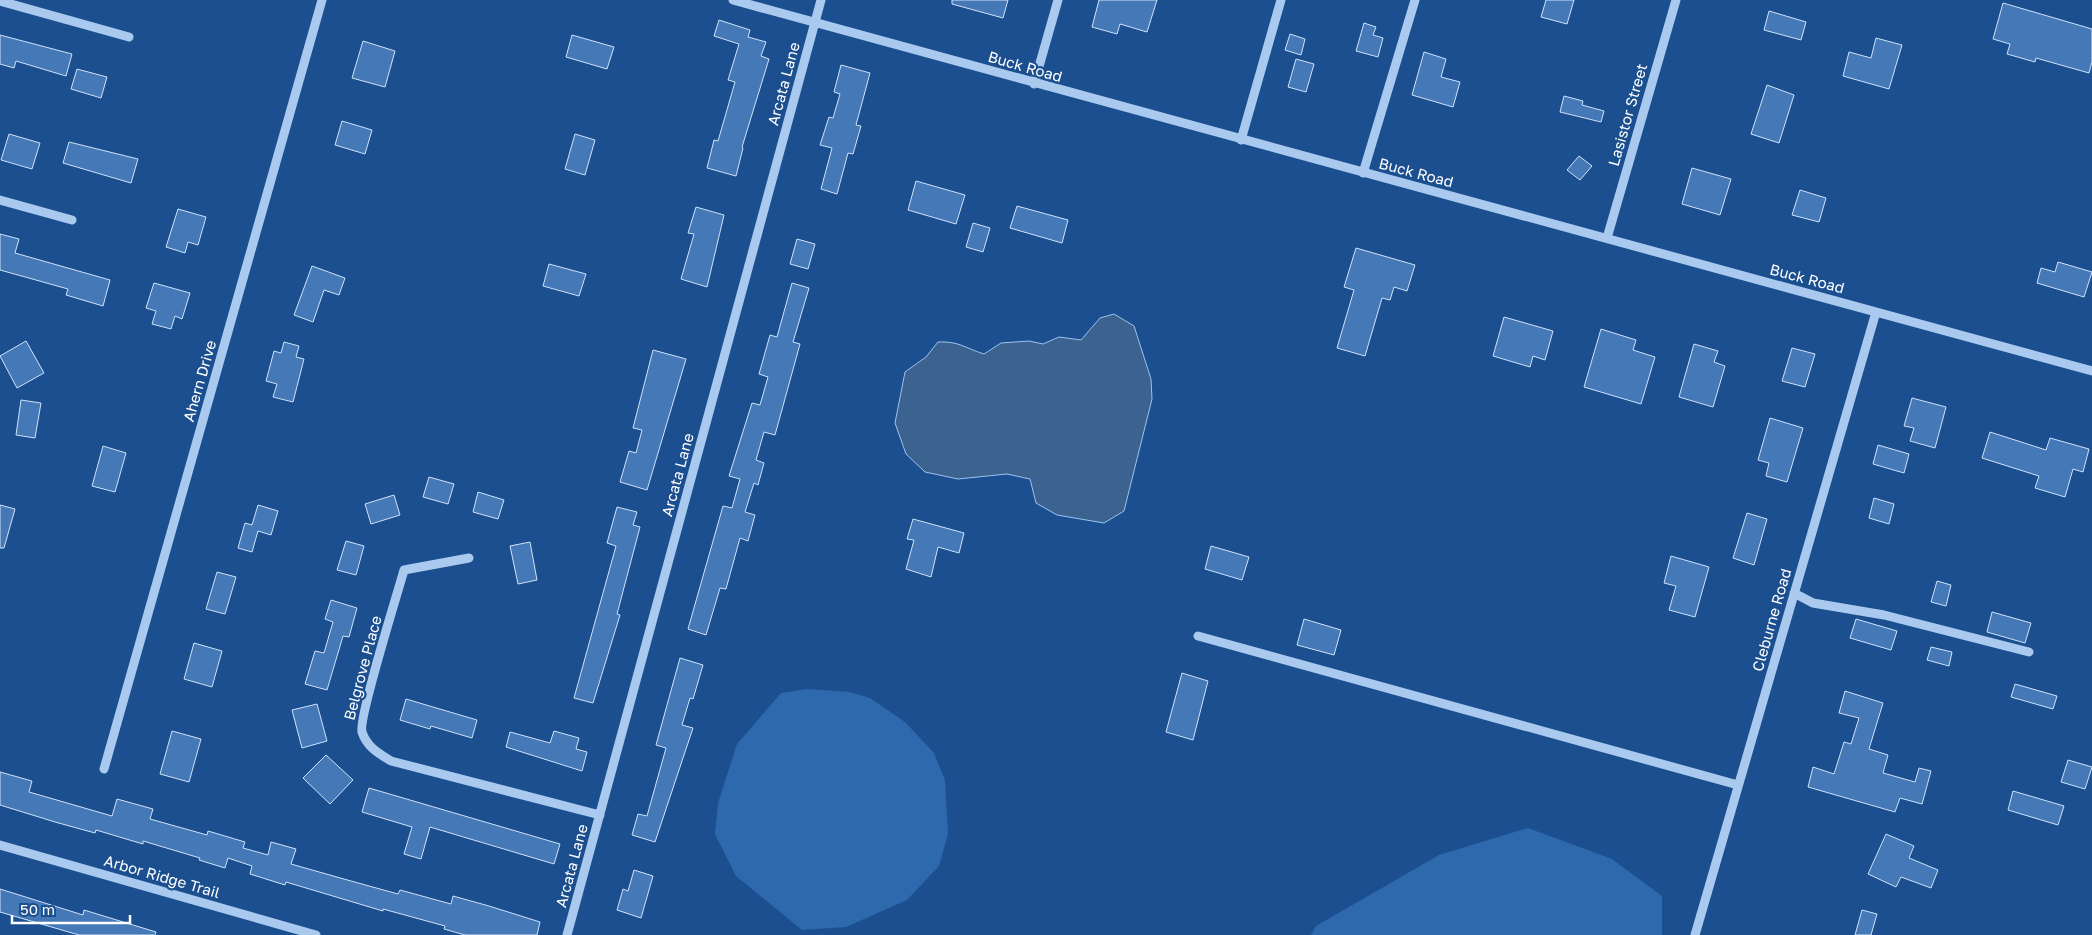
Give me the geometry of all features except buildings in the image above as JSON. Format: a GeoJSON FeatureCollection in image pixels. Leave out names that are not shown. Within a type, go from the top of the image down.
{"type":"FeatureCollection","features":[{"type":"Feature","properties":{"kind":"street","name":"Ahern Drive"},"geometry":{"type":"LineString","coordinates":[[104,769],[322,0]]}},
{"type":"Feature","properties":{"kind":"street","name":"Buck Road"},"geometry":{"type":"LineString","coordinates":[[733,0],[1034,84],[2092,371]]}},
{"type":"Feature","properties":{"kind":"street","name":"Arcata Lane"},"geometry":{"type":"LineString","coordinates":[[567,935],[821,0]]}},
{"type":"Feature","properties":{"kind":"street"},"geometry":{"type":"LineString","coordinates":[[1034,84],[1058,0]]}},
{"type":"Feature","properties":{"kind":"street"},"geometry":{"type":"LineString","coordinates":[[1241,140],[1281,0]]}},
{"type":"Feature","properties":{"kind":"street"},"geometry":{"type":"LineString","coordinates":[[1363,173],[1415,0]]}},
{"type":"Feature","properties":{"kind":"street","name":"Lasistor Street"},"geometry":{"type":"LineString","coordinates":[[1607,238],[1676,0]]}},
{"type":"Feature","properties":{"kind":"street"},"geometry":{"type":"LineString","coordinates":[[0,1],[129,37]]}},
{"type":"Feature","properties":{"kind":"street"},"geometry":{"type":"LineString","coordinates":[[0,200],[72,220]]}},
{"type":"Feature","properties":{"kind":"street","name":"Cleburne Road"},"geometry":{"type":"LineString","coordinates":[[1695,935],[1876,312]]}},
{"type":"Feature","properties":{"kind":"street","name":"Belgrove Place"},"geometry":{"type":"LineString","coordinates":[[469,558],[404,570],[366,705],[361,731],[371,749],[391,761],[600,815]]}},
{"type":"Feature","properties":{"kind":"street"},"geometry":{"type":"LineString","coordinates":[[1794,593],[1813,603],[1884,614],[2029,652]]}},
{"type":"Feature","properties":{"kind":"street"},"geometry":{"type":"LineString","coordinates":[[1198,636],[1738,786]]}},
{"type":"Feature","properties":{"kind":"street","name":"Arbor Ridge Trail"},"geometry":{"type":"LineString","coordinates":[[0,846],[316,935]]}},
{"type":"Feature","properties":{"kind":"shaded area"},"geometry":{"type":"Polygon","coordinates":[[[1114,314],[1134,326],[1151,379],[1152,399],[1124,511],[1104,523],[1057,515],[1036,503],[1030,479],[1007,474],[958,479],[925,472],[906,454],[895,423],[905,372],[926,357],[938,342],[957,344],[984,354],[1001,343],[1029,341],[1043,344],[1059,337],[1081,340],[1100,318],[1114,314]]]}},
{"type":"Feature","properties":{"kind":"shaded area"},"geometry":{"type":"Polygon","coordinates":[[[808,689],[850,692],[870,698],[905,722],[934,753],[945,780],[948,834],[939,866],[907,900],[846,927],[802,930],[736,876],[715,834],[718,803],[737,744],[781,693],[808,689]]]}},
{"type":"Feature","properties":{"kind":"shaded area"},"geometry":{"type":"Polygon","coordinates":[[[1528,828],[1612,859],[1662,896],[1662,935],[1311,935],[1316,926],[1439,855],[1528,828]]]}}]}
